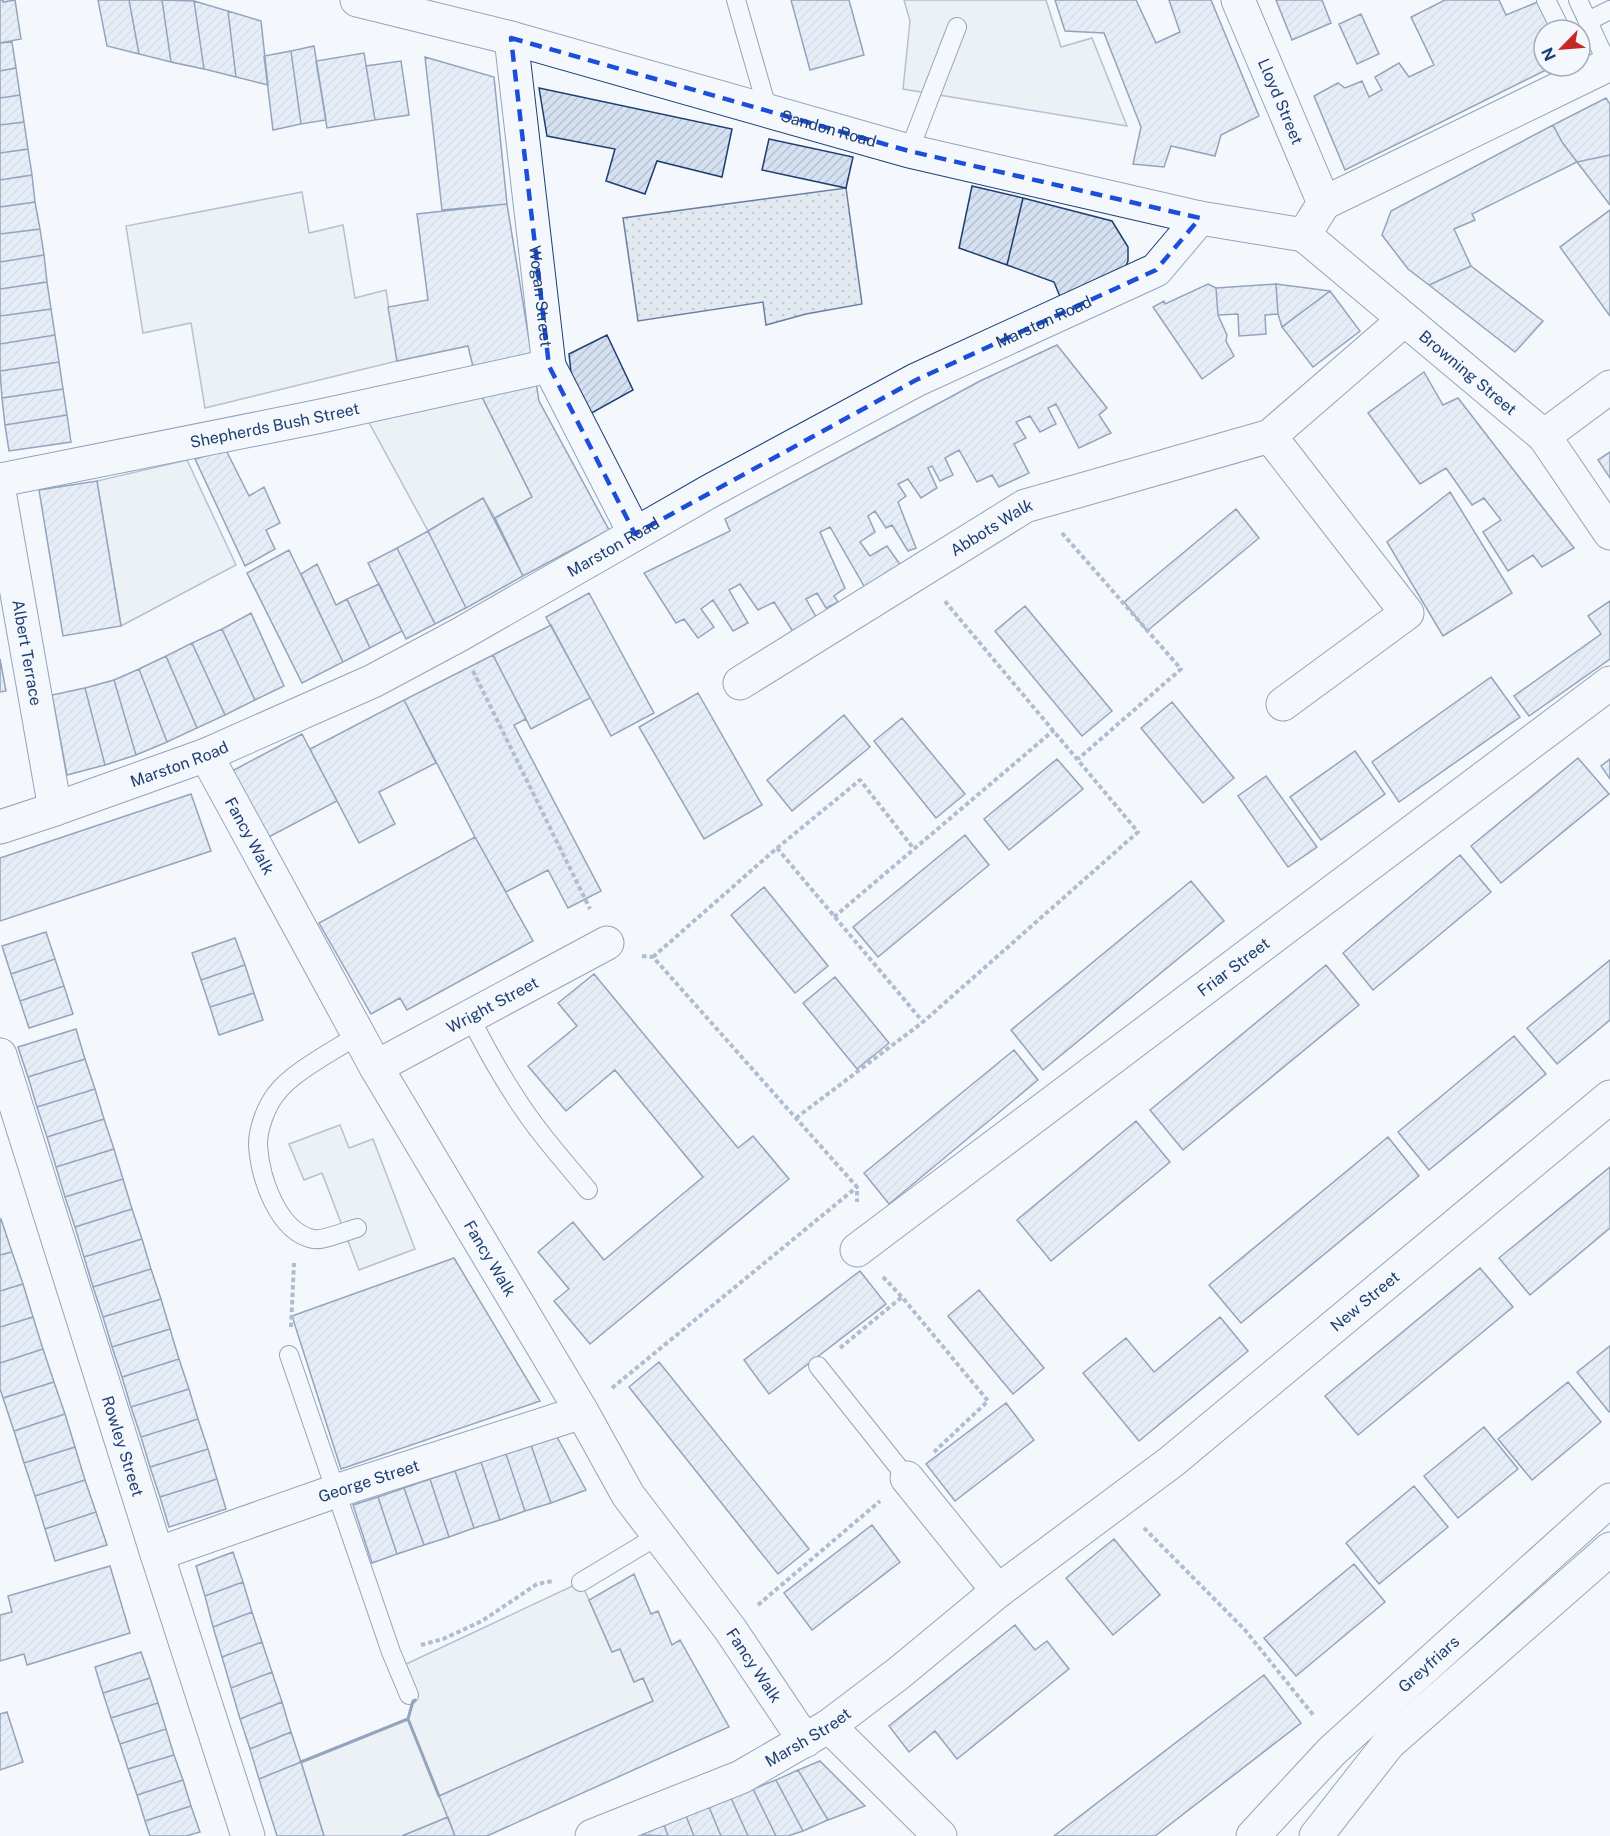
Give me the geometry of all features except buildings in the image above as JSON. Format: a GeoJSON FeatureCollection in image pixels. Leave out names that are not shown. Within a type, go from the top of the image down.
{"type":"FeatureCollection","features":[{"type":"Feature","properties":{"kind":"main road","name":"Sandon Road"},"geometry":{"type":"LineString","coordinates":[[357,0],[511,38],[909,151],[1200,218],[1304,235]]}},
{"type":"Feature","properties":{"kind":"main road","name":"Lloyd Street"},"geometry":{"type":"LineString","coordinates":[[1238,0],[1324,203]]}},
{"type":"Feature","properties":{"kind":"main road","name":"Wogan Street"},"geometry":{"type":"LineString","coordinates":[[511,38],[549,366],[635,534]]}},
{"type":"Feature","properties":{"kind":"main road"},"geometry":{"type":"LineString","coordinates":[[1304,235],[1324,203],[1595,68]]}},
{"type":"Feature","properties":{"kind":"main road","name":"Marston Road"},"geometry":{"type":"LineString","coordinates":[[0,826],[55,809],[206,755],[374,681],[767,459],[916,380],[1156,270],[1200,218]]}},
{"type":"Feature","properties":{"kind":"main road","name":"Browning Street"},"geometry":{"type":"LineString","coordinates":[[1304,235],[1544,436],[1610,533]]}},
{"type":"Feature","properties":{"kind":"main road","name":"Abbots Walk"},"geometry":{"type":"LineString","coordinates":[[740,683],[1025,506],[1270,436],[1404,320]]}},
{"type":"Feature","properties":{"kind":"main road","name":"Shepherds Bush Street"},"geometry":{"type":"LineString","coordinates":[[0,480],[321,416],[549,366]]}},
{"type":"Feature","properties":{"kind":"main road"},"geometry":{"type":"LineString","coordinates":[[1544,436],[1610,387]]}},
{"type":"Feature","properties":{"kind":"main road"},"geometry":{"type":"LineString","coordinates":[[1270,436],[1407,612],[1283,705]]}},
{"type":"Feature","properties":{"kind":"main road","name":"Albert Terrace"},"geometry":{"type":"LineString","coordinates":[[0,497],[55,809]]}},
{"type":"Feature","properties":{"kind":"main road","name":"Friar Street"},"geometry":{"type":"LineString","coordinates":[[857,1250],[1610,683]]}},
{"type":"Feature","properties":{"kind":"main road","name":"Fancy Walk"},"geometry":{"type":"LineString","coordinates":[[206,755],[376,1068],[582,1412],[628,1495],[730,1629],[817,1733],[940,1836]]}},
{"type":"Feature","properties":{"kind":"main road","name":"Wright Street"},"geometry":{"type":"LineString","coordinates":[[376,1068],[607,943]]}},
{"type":"Feature","properties":{"kind":"main road","name":"Rowley Street"},"geometry":{"type":"LineString","coordinates":[[1,1063],[248,1836]]}},
{"type":"Feature","properties":{"kind":"main road","name":"New Street"},"geometry":{"type":"LineString","coordinates":[[1117,1501],[1171,1462],[1610,1097]]}},
{"type":"Feature","properties":{"kind":"main road","name":"George Street"},"geometry":{"type":"LineString","coordinates":[[157,1554],[336,1491],[582,1412]]}},
{"type":"Feature","properties":{"kind":"main road"},"geometry":{"type":"LineString","coordinates":[[907,1478],[998,1592]]}},
{"type":"Feature","properties":{"kind":"main road","name":"Greyfriars"},"geometry":{"type":"LineString","coordinates":[[1253,1836],[1332,1751],[1610,1500]]}},
{"type":"Feature","properties":{"kind":"main road","name":"Marsh Street"},"geometry":{"type":"LineString","coordinates":[[591,1836],[741,1777],[817,1733],[899,1673],[998,1592],[1117,1501]]}},
{"type":"Feature","properties":{"kind":"main road","name":"Greyfriars"},"geometry":{"type":"LineString","coordinates":[[1316,1836],[1389,1743],[1610,1549]]}},
{"type":"Feature","properties":{"kind":"lane"},"geometry":{"type":"LineString","coordinates":[[736,0],[768,111]]}},
{"type":"Feature","properties":{"kind":"lane"},"geometry":{"type":"LineString","coordinates":[[1546,0],[1555,18]]}},
{"type":"Feature","properties":{"kind":"lane"},"geometry":{"type":"LineString","coordinates":[[1578,0],[1586,18]]}},
{"type":"Feature","properties":{"kind":"lane"},"geometry":{"type":"LineString","coordinates":[[1592,19],[1610,10]]}},
{"type":"Feature","properties":{"kind":"lane"},"geometry":{"type":"LineString","coordinates":[[909,151],[957,27]]}},
{"type":"Feature","properties":{"kind":"lane"},"geometry":{"type":"LineString","coordinates":[[1592,50],[1595,68]]}},
{"type":"Feature","properties":{"kind":"lane"},"geometry":{"type":"LineString","coordinates":[[470,1017],[517,1100],[588,1190]]}},
{"type":"Feature","properties":{"kind":"lane"},"geometry":{"type":"LineString","coordinates":[[357,1228],[314,1240],[295,1232],[275,1207],[264,1180],[258,1144],[264,1115],[277,1093],[302,1070],[358,1035]]}},
{"type":"Feature","properties":{"kind":"lane"},"geometry":{"type":"LineString","coordinates":[[290,1355],[391,1652],[409,1695]]}},
{"type":"Feature","properties":{"kind":"lane"},"geometry":{"type":"LineString","coordinates":[[818,1366],[907,1478]]}},
{"type":"Feature","properties":{"kind":"lane"},"geometry":{"type":"LineString","coordinates":[[581,1582],[660,1535]]}},
{"type":"Feature","properties":{"kind":"path"},"geometry":{"type":"LineString","coordinates":[[1036,503],[1181,669],[1078,759]]}},
{"type":"Feature","properties":{"kind":"path"},"geometry":{"type":"LineString","coordinates":[[796,1118],[923,1022],[1138,832],[920,572]]}},
{"type":"Feature","properties":{"kind":"path"},"geometry":{"type":"LineString","coordinates":[[459,635],[459,643],[607,943],[618,953],[653,957],[857,1187],[857,1250],[902,1297],[987,1401],[907,1478],[730,1629]]}},
{"type":"Feature","properties":{"kind":"path"},"geometry":{"type":"LineString","coordinates":[[834,917],[1054,730]]}},
{"type":"Feature","properties":{"kind":"path"},"geometry":{"type":"LineString","coordinates":[[653,957],[777,848],[860,780],[914,849]]}},
{"type":"Feature","properties":{"kind":"path"},"geometry":{"type":"LineString","coordinates":[[777,848],[923,1022]]}},
{"type":"Feature","properties":{"kind":"path"},"geometry":{"type":"LineString","coordinates":[[582,1412],[857,1187]]}},
{"type":"Feature","properties":{"kind":"path"},"geometry":{"type":"LineString","coordinates":[[290,1355],[295,1232]]}},
{"type":"Feature","properties":{"kind":"path"},"geometry":{"type":"LineString","coordinates":[[818,1366],[902,1297]]}},
{"type":"Feature","properties":{"kind":"path"},"geometry":{"type":"LineString","coordinates":[[1117,1501],[1245,1630],[1318,1721]]}},
{"type":"Feature","properties":{"kind":"path"},"geometry":{"type":"LineString","coordinates":[[391,1652],[442,1639],[482,1621],[537,1584],[557,1580],[581,1582]]}},
{"type":"Feature","properties":{"kind":"highlighted area"},"geometry":{"type":"Polygon","coordinates":[[[511,38],[909,151],[1200,218],[1156,270],[916,380],[635,534],[549,366],[511,38]]]}},
{"type":"Feature","properties":{"kind":"shaded area"},"geometry":{"type":"Polygon","coordinates":[[[904,0],[1046,0],[1061,47],[1092,38],[1127,126],[903,89],[910,21],[904,0]]]}},
{"type":"Feature","properties":{"kind":"shaded area"},"geometry":{"type":"Polygon","coordinates":[[[846,188],[862,304],[806,314],[766,325],[763,302],[638,321],[623,218],[846,188]]]}},
{"type":"Feature","properties":{"kind":"shaded area"},"geometry":{"type":"Polygon","coordinates":[[[302,192],[309,233],[343,225],[355,298],[386,290],[397,361],[205,408],[191,323],[143,333],[126,226],[302,192]]]}},
{"type":"Feature","properties":{"kind":"shaded area"},"geometry":{"type":"Polygon","coordinates":[[[479,391],[532,497],[495,518],[483,498],[428,531],[366,417],[479,391]]]}},
{"type":"Feature","properties":{"kind":"shaded area"},"geometry":{"type":"Polygon","coordinates":[[[187,460],[236,565],[121,626],[97,481],[187,460]]]}},
{"type":"Feature","properties":{"kind":"shaded area"},"geometry":{"type":"Polygon","coordinates":[[[340,1125],[349,1148],[373,1139],[415,1249],[359,1270],[322,1173],[304,1180],[289,1144],[340,1125]]]}},
{"type":"Feature","properties":{"kind":"shaded area"},"geometry":{"type":"Polygon","coordinates":[[[581,1582],[612,1652],[620,1649],[634,1682],[643,1678],[653,1701],[440,1796],[448,1817],[402,1836],[324,1836],[301,1762],[408,1719],[413,1701],[402,1666],[581,1582]]]}},
{"type":"Feature","properties":{"kind":"wall"},"geometry":{"type":"LineString","coordinates":[[415,1700],[408,1719],[439,1796]]}},
{"type":"Feature","properties":{"kind":"wall"},"geometry":{"type":"LineString","coordinates":[[301,1762],[408,1719]]}}]}
